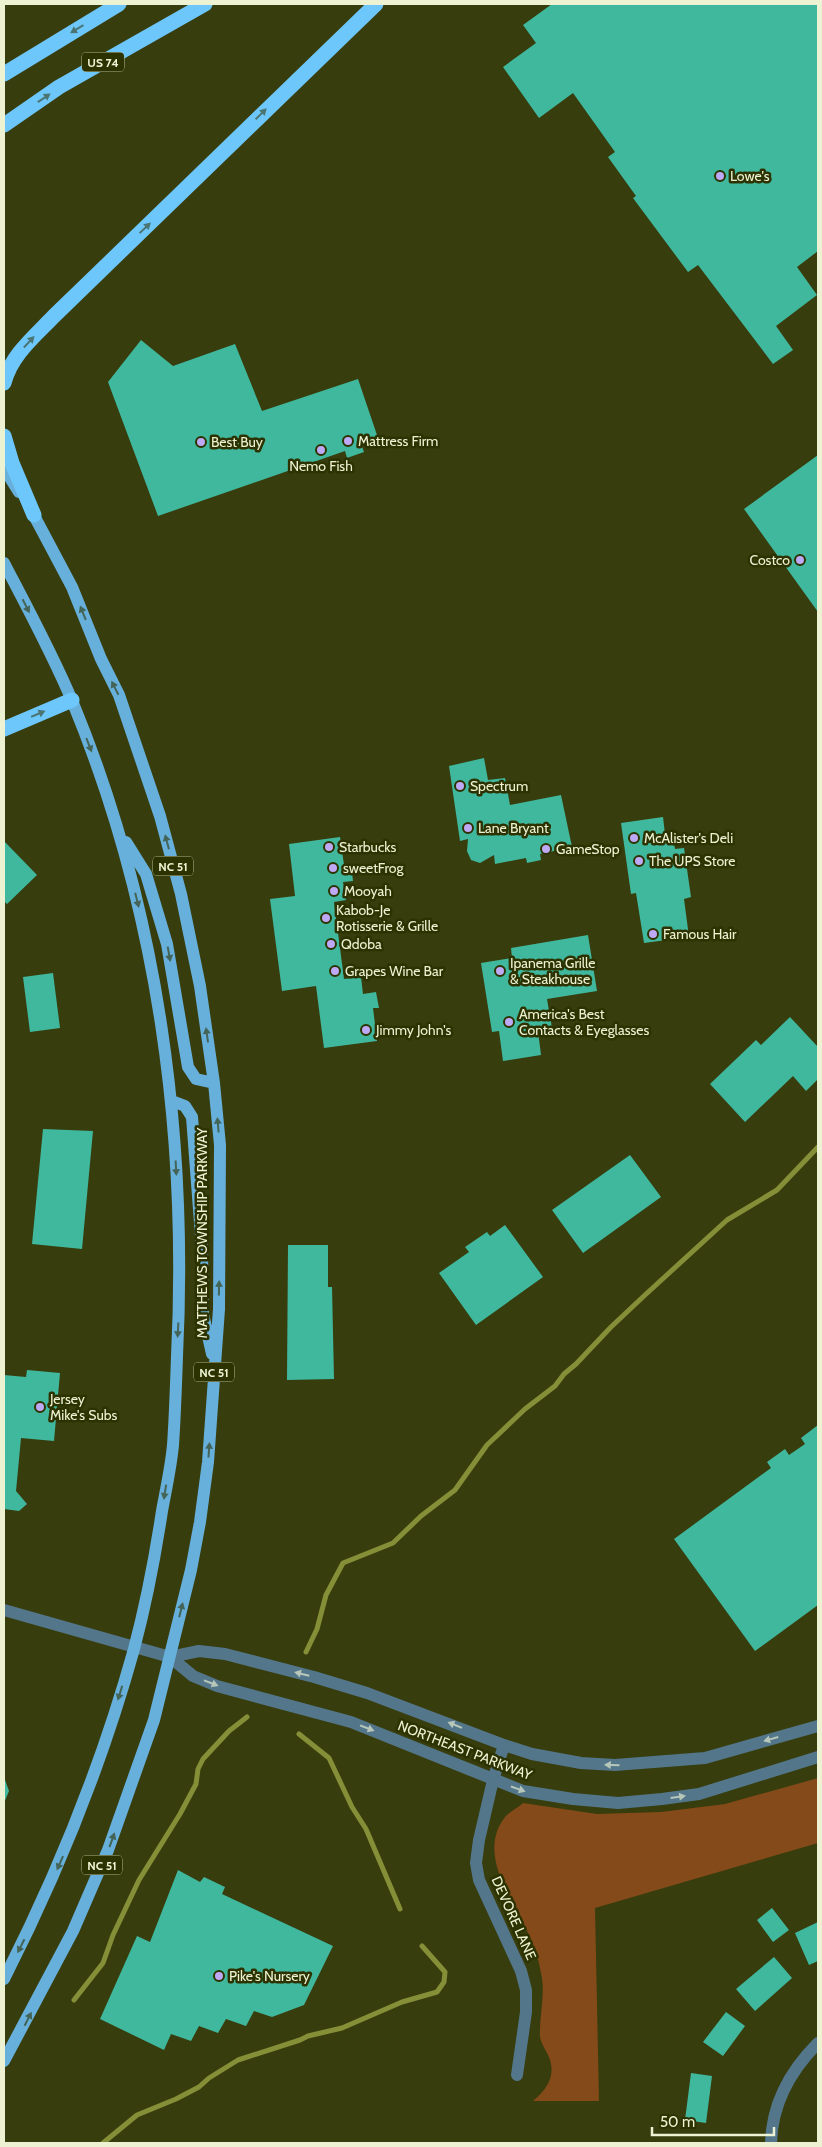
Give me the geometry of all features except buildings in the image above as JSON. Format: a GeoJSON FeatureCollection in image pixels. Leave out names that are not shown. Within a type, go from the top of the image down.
{"type":"FeatureCollection","features":[{"type":"Feature","properties":{"kind":"highway"},"geometry":{"type":"LineString","coordinates":[[4,74],[118,4]]}},
{"type":"Feature","properties":{"kind":"highway","name":"US 74"},"geometry":{"type":"LineString","coordinates":[[4,125],[59,87],[205,4]]}},
{"type":"Feature","properties":{"kind":"highway"},"geometry":{"type":"LineString","coordinates":[[4,383],[8,370],[18,354],[54,316],[376,4]]}},
{"type":"Feature","properties":{"kind":"highway"},"geometry":{"type":"LineString","coordinates":[[4,436],[12,463],[34,516]]}},
{"type":"Feature","properties":{"kind":"highway"},"geometry":{"type":"LineString","coordinates":[[4,729],[72,700]]}},
{"type":"Feature","properties":{"kind":"main road","name":"MATTHEWS TOWNSHIP PARKWAY"},"geometry":{"type":"LineString","coordinates":[[4,468],[34,516],[72,587],[101,659],[119,696],[157,806],[181,894],[198,977],[214,1083],[220,1145],[219,1309],[208,1462],[191,1570],[154,1720],[108,1850],[73,1931],[4,2061]]}},
{"type":"Feature","properties":{"kind":"main road","name":"MATTHEWS TOWNSHIP PARKWAY"},"geometry":{"type":"LineString","coordinates":[[4,563],[72,700],[118,829],[137,903],[156,994],[172,1101],[180,1233],[180,1309],[172,1448],[156,1548],[134,1646],[97,1768],[70,1839],[38,1913],[4,1980]]}},
{"type":"Feature","properties":{"kind":"main road"},"geometry":{"type":"LineString","coordinates":[[118,829],[146,874],[167,944],[188,1067],[196,1079],[214,1083]]}},
{"type":"Feature","properties":{"kind":"main road"},"geometry":{"type":"LineString","coordinates":[[172,1101],[185,1106],[192,1117],[202,1249],[203,1314],[215,1366]]}},
{"type":"Feature","properties":{"kind":"street","name":"NORTHEAST PARKWAY"},"geometry":{"type":"LineString","coordinates":[[4,1610],[170,1657],[193,1676],[217,1686],[351,1722],[524,1791],[573,1799],[618,1803],[699,1794],[818,1757]]}},
{"type":"Feature","properties":{"kind":"street","name":"NORTHEAST PARKWAY"},"geometry":{"type":"LineString","coordinates":[[170,1657],[199,1651],[225,1654],[314,1677],[376,1696],[532,1754],[581,1763],[615,1765],[705,1758],[818,1726]]}},
{"type":"Feature","properties":{"kind":"street","name":"DEVORE LANE"},"geometry":{"type":"LineString","coordinates":[[504,1745],[478,1840],[476,1863],[479,1880],[521,1971],[526,1990],[526,2012],[517,2075]]}},
{"type":"Feature","properties":{"kind":"street"},"geometry":{"type":"LineString","coordinates":[[771,2143],[773,2119],[785,2085],[795,2069],[818,2043]]}},
{"type":"Feature","properties":{"kind":"shaded area"},"geometry":{"type":"Polygon","coordinates":[[[818,1778],[818,1843],[595,1908],[599,2101],[533,2101],[547,2086],[552,2068],[540,2037],[543,1989],[538,1958],[527,1930],[502,1882],[494,1849],[497,1832],[505,1817],[523,1803],[597,1814],[661,1812],[725,1804],[818,1778]]]}},
{"type":"Feature","properties":{"kind":"waterway"},"geometry":{"type":"LineString","coordinates":[[306,1652],[317,1629],[326,1595],[343,1563],[393,1543],[421,1516],[455,1490],[487,1445],[525,1409],[555,1386],[564,1374],[611,1327],[727,1220],[777,1190],[818,1147]]}},
{"type":"Feature","properties":{"kind":"waterway"},"geometry":{"type":"LineString","coordinates":[[74,2000],[103,1963],[113,1935],[139,1880],[180,1814],[196,1784],[198,1769],[203,1759],[229,1731],[247,1717]]}},
{"type":"Feature","properties":{"kind":"waterway"},"geometry":{"type":"LineString","coordinates":[[299,1734],[329,1758],[352,1807],[366,1829],[400,1909]]}},
{"type":"Feature","properties":{"kind":"waterway"},"geometry":{"type":"LineString","coordinates":[[103,2143],[137,2115],[199,2087],[209,2078],[238,2060],[308,2036],[342,2028],[402,2002],[437,1992],[444,1982],[445,1972],[422,1946]]}},
{"type":"Feature","properties":{"kind":"place","name":"Lowe's"},"geometry":{"type":"Point","coordinates":[720,176]}},
{"type":"Feature","properties":{"kind":"place","name":"Mattress Firm"},"geometry":{"type":"Point","coordinates":[348,441]}},
{"type":"Feature","properties":{"kind":"place","name":"Best Buy"},"geometry":{"type":"Point","coordinates":[201,442]}},
{"type":"Feature","properties":{"kind":"place","name":"Nemo Fish"},"geometry":{"type":"Point","coordinates":[321,450]}},
{"type":"Feature","properties":{"kind":"place","name":"Costco"},"geometry":{"type":"Point","coordinates":[800,560]}},
{"type":"Feature","properties":{"kind":"place","name":"Spectrum"},"geometry":{"type":"Point","coordinates":[460,786]}},
{"type":"Feature","properties":{"kind":"place","name":"Lane Bryant"},"geometry":{"type":"Point","coordinates":[468,828]}},
{"type":"Feature","properties":{"kind":"place","name":"McAlister's Deli"},"geometry":{"type":"Point","coordinates":[634,838]}},
{"type":"Feature","properties":{"kind":"place","name":"Starbucks"},"geometry":{"type":"Point","coordinates":[329,847]}},
{"type":"Feature","properties":{"kind":"place","name":"GameStop"},"geometry":{"type":"Point","coordinates":[546,849]}},
{"type":"Feature","properties":{"kind":"place","name":"The UPS Store"},"geometry":{"type":"Point","coordinates":[639,861]}},
{"type":"Feature","properties":{"kind":"place","name":"sweetFrog"},"geometry":{"type":"Point","coordinates":[333,868]}},
{"type":"Feature","properties":{"kind":"place","name":"Mooyah"},"geometry":{"type":"Point","coordinates":[334,891]}},
{"type":"Feature","properties":{"kind":"place","name":"Kabob-Je Rotisserie & Grille"},"geometry":{"type":"Point","coordinates":[326,918]}},
{"type":"Feature","properties":{"kind":"place","name":"Famous Hair"},"geometry":{"type":"Point","coordinates":[653,934]}},
{"type":"Feature","properties":{"kind":"place","name":"Qdoba"},"geometry":{"type":"Point","coordinates":[331,944]}},
{"type":"Feature","properties":{"kind":"place","name":"Grapes Wine Bar"},"geometry":{"type":"Point","coordinates":[335,971]}},
{"type":"Feature","properties":{"kind":"place","name":"Ipanema Grille & Steakhouse"},"geometry":{"type":"Point","coordinates":[500,971]}},
{"type":"Feature","properties":{"kind":"place","name":"America's Best Contacts & Eyeglasses"},"geometry":{"type":"Point","coordinates":[509,1022]}},
{"type":"Feature","properties":{"kind":"place","name":"Jimmy John's"},"geometry":{"type":"Point","coordinates":[366,1030]}},
{"type":"Feature","properties":{"kind":"place","name":"Jersey Mike's Subs"},"geometry":{"type":"Point","coordinates":[40,1407]}},
{"type":"Feature","properties":{"kind":"place","name":"Pike's Nursery"},"geometry":{"type":"Point","coordinates":[219,1976]}}]}
